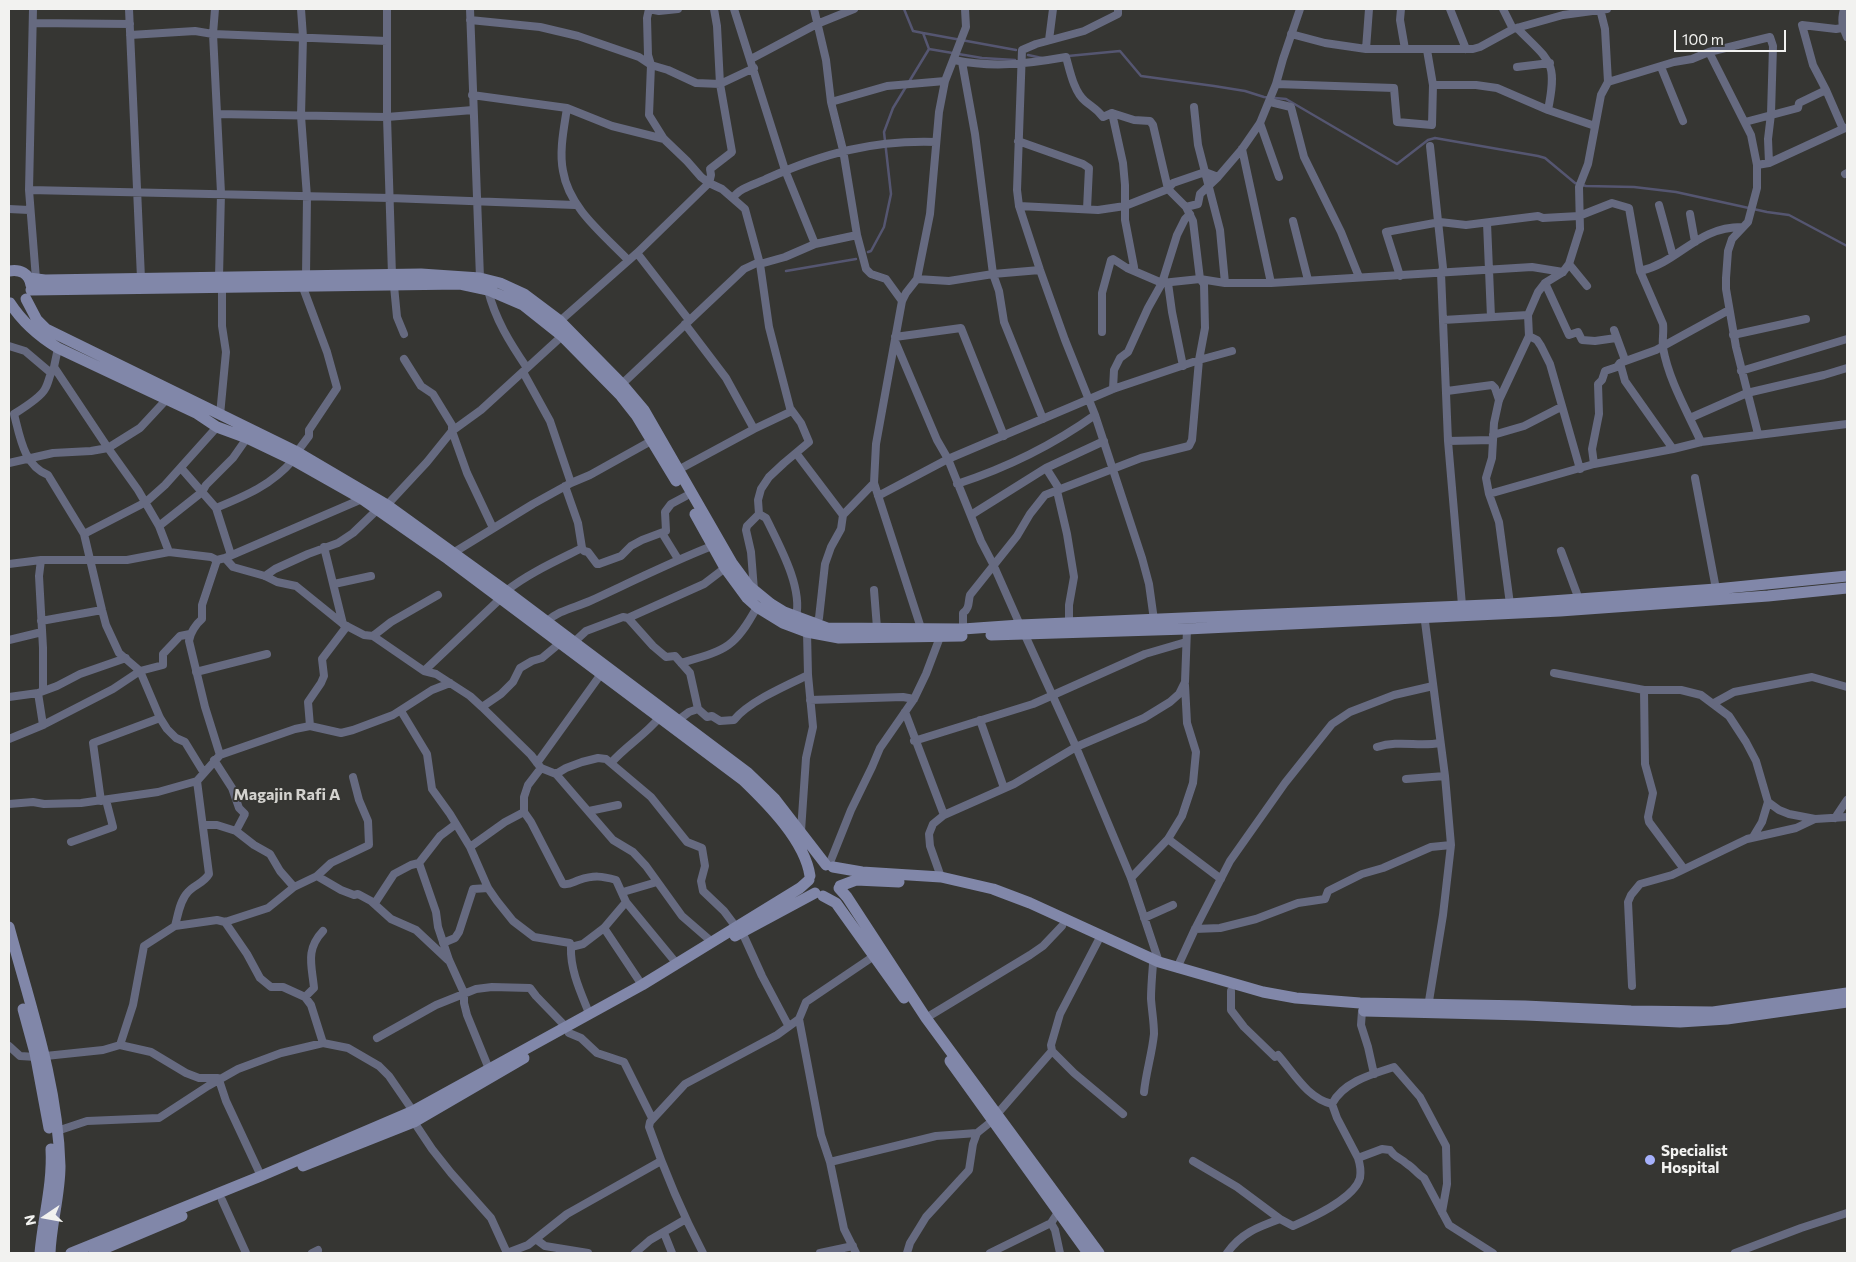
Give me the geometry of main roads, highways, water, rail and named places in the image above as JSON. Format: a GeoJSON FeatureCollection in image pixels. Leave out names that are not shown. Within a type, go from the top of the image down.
{"type":"FeatureCollection","features":[{"type":"Feature","properties":{"kind":"main road"},"geometry":{"type":"LineString","coordinates":[[9,271],[20,271],[33,279],[141,278],[221,282]]}},
{"type":"Feature","properties":{"kind":"main road"},"geometry":{"type":"LineString","coordinates":[[393,280],[420,274],[480,278],[500,283],[524,294],[560,321],[622,384],[644,410],[732,563],[754,590],[770,604],[796,617],[811,628],[839,638],[940,637],[1069,624],[1154,620],[1664,604],[1847,588]]}},
{"type":"Feature","properties":{"kind":"main road"},"geometry":{"type":"LineString","coordinates":[[33,279],[29,295],[30,310],[46,329],[220,415],[295,456],[382,507],[453,552],[560,644],[743,780],[768,805],[793,837],[808,863],[810,887],[836,903],[1099,1253]]}},
{"type":"Feature","properties":{"kind":"main road"},"geometry":{"type":"LineString","coordinates":[[9,303],[21,303],[29,295],[221,282],[393,280],[460,284],[488,290],[523,305],[562,336],[621,396],[636,415],[686,496],[725,568],[747,598],[757,607],[783,623],[811,628],[963,630],[1187,629],[1424,612],[1462,605],[1510,604],[1716,589],[1847,576]]}},
{"type":"Feature","properties":{"kind":"main road"},"geometry":{"type":"LineString","coordinates":[[9,303],[32,330],[58,348],[196,413],[217,427],[295,456],[362,499],[382,507],[448,558],[546,622],[748,773],[775,799],[829,866],[839,875],[839,887],[926,1018],[1088,1253]]}},
{"type":"Feature","properties":{"kind":"main road"},"geometry":{"type":"LineString","coordinates":[[71,1253],[413,1116],[489,1069],[646,990],[800,888],[814,869],[829,866],[862,872],[941,877],[992,889],[1030,903],[1156,963],[1263,992],[1296,998],[1427,1010],[1680,1022],[1727,1019],[1847,1002]]}},
{"type":"Feature","properties":{"kind":"main road"},"geometry":{"type":"LineString","coordinates":[[94,1253],[222,1200],[413,1116],[567,1030],[589,1013],[642,985],[712,942],[819,894],[832,894],[839,887],[856,880],[948,884],[992,895],[1098,941],[1231,991],[1288,1003],[1362,1011],[1525,1006],[1631,1011],[1712,1012],[1847,993]]}},
{"type":"Feature","properties":{"kind":"main road"},"geometry":{"type":"LineString","coordinates":[[9,927],[57,1131],[60,1168],[50,1253]]}},
{"type":"Feature","properties":{"kind":"main road"},"geometry":{"type":"LineString","coordinates":[[9,952],[41,1057],[50,1131],[52,1162],[40,1253]]}},
{"type":"Feature","properties":{"kind":"waterway"},"geometry":{"type":"LineString","coordinates":[[904,9],[913,31],[923,33],[929,49],[982,58],[1015,60]]}},
{"type":"Feature","properties":{"kind":"waterway"},"geometry":{"type":"LineString","coordinates":[[923,33],[1016,50]]}},
{"type":"Feature","properties":{"kind":"waterway"},"geometry":{"type":"LineString","coordinates":[[868,252],[871,251],[884,227],[891,194],[884,132],[893,108],[929,49]]}},
{"type":"Feature","properties":{"kind":"waterway"},"geometry":{"type":"LineString","coordinates":[[1068,56],[1120,51],[1141,76],[1214,86],[1245,91],[1264,97],[1286,99],[1397,164],[1428,140],[1435,138],[1538,156],[1545,158],[1575,183],[1586,186],[1634,187],[1676,192],[1789,215],[1847,246]]}},
{"type":"Feature","properties":{"kind":"waterway"},"geometry":{"type":"LineString","coordinates":[[1028,55],[1042,58]]}},
{"type":"Feature","properties":{"kind":"waterway"},"geometry":{"type":"LineString","coordinates":[[786,271],[856,259]]}},
{"type":"Feature","properties":{"kind":"place","name":"Specialist Hospital"},"geometry":{"type":"Point","coordinates":[1650,1160]}},
{"type":"Feature","properties":{"kind":"district","name":"Magajin Rafi A"},"geometry":{"type":"Point","coordinates":[287,795]}}]}
